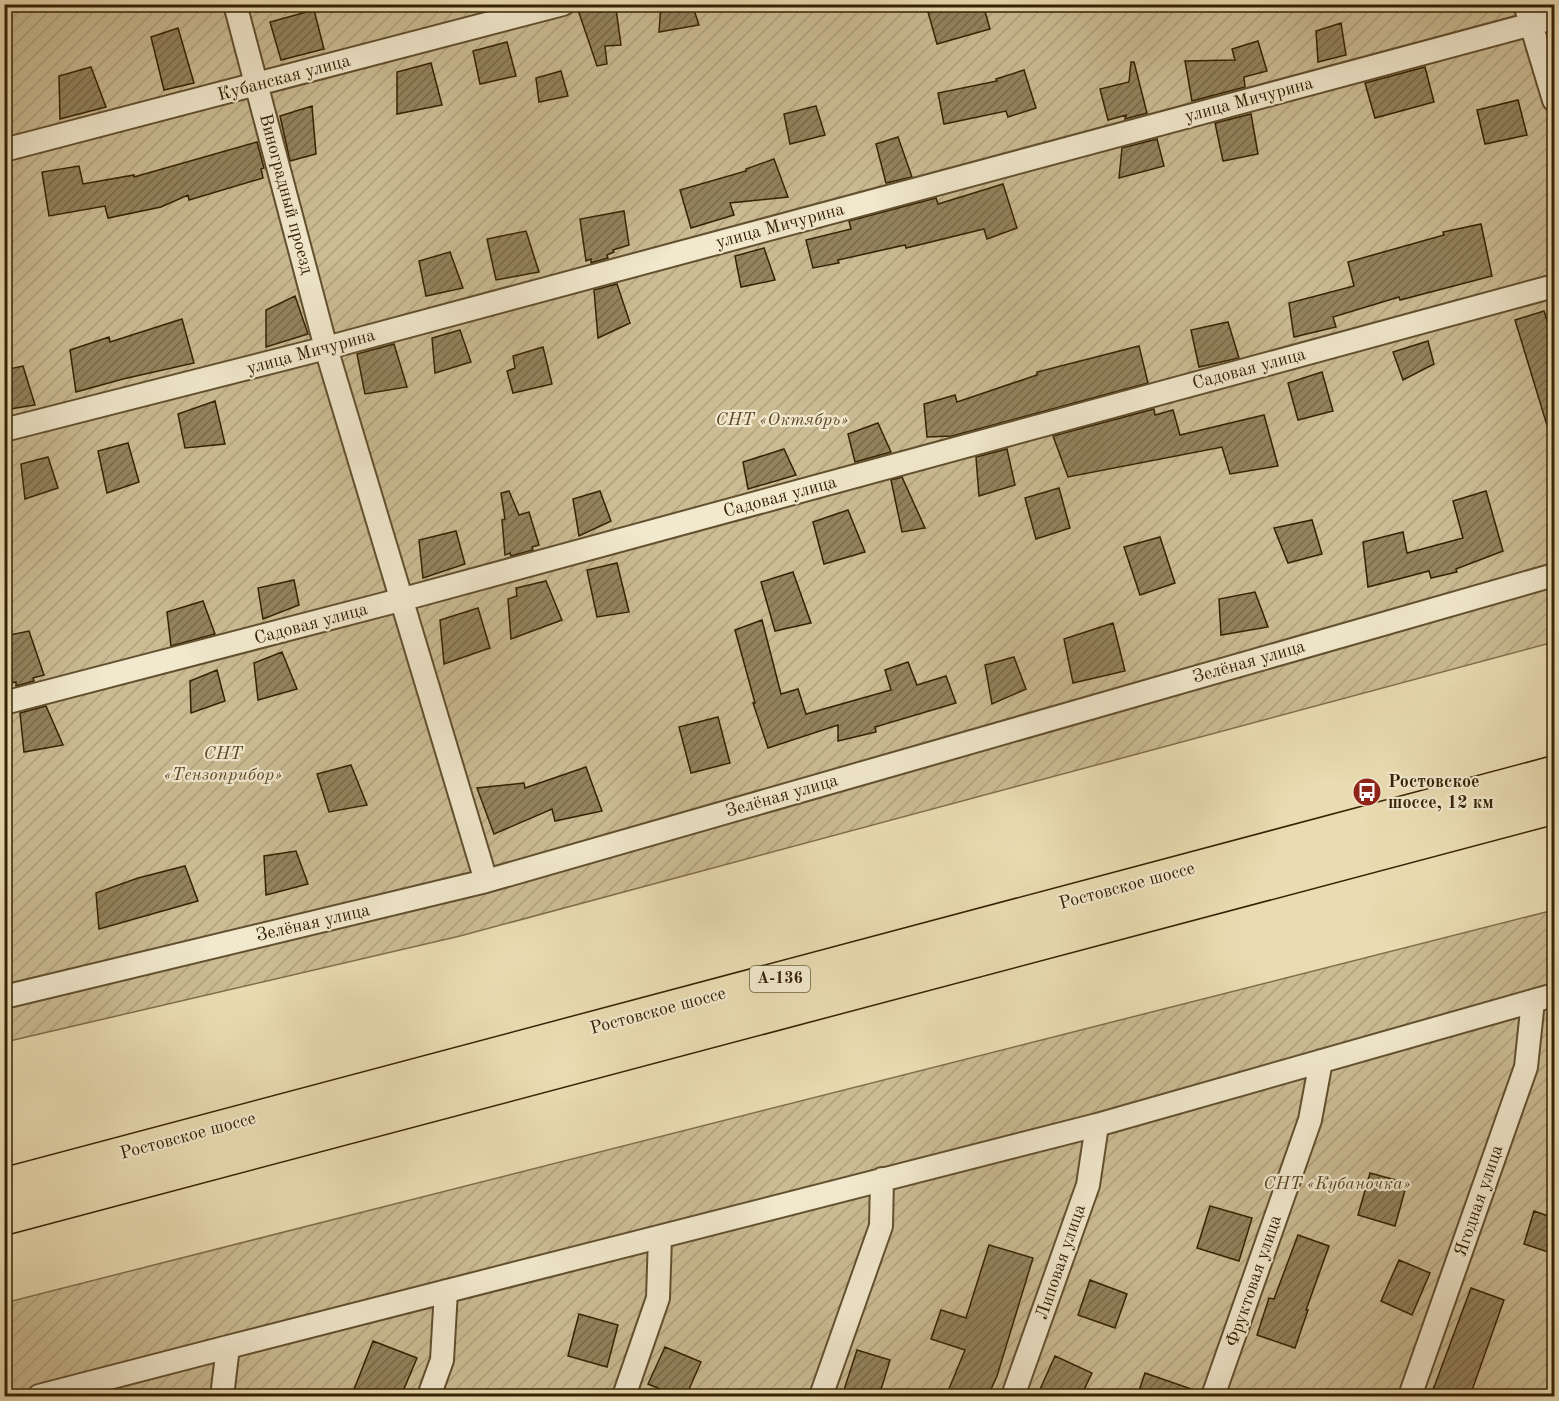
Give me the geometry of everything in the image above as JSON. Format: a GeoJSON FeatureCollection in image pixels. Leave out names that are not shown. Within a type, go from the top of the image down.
{"type":"FeatureCollection","features":[{"type":"Feature","properties":{"kind":"highway","name":"Ростовское шоссе"},"geometry":{"type":"LineString","coordinates":[[4,1185],[1554,772]]}},
{"type":"Feature","properties":{"kind":"highway","name":"Ростовское шоссе"},"geometry":{"type":"LineString","coordinates":[[4,1218],[1554,807]]}},
{"type":"Feature","properties":{"kind":"street","name":"Виноградный проезд"},"geometry":{"type":"LineString","coordinates":[[235,4],[326,348],[486,881]]}},
{"type":"Feature","properties":{"kind":"street","name":"Кубанская улица"},"geometry":{"type":"LineString","coordinates":[[4,150],[563,4]]}},
{"type":"Feature","properties":{"kind":"street","name":"улица Мичурина"},"geometry":{"type":"LineString","coordinates":[[4,430],[326,348],[1528,14],[1554,18]]}},
{"type":"Feature","properties":{"kind":"street"},"geometry":{"type":"LineString","coordinates":[[1528,14],[1554,99]]}},
{"type":"Feature","properties":{"kind":"street","name":"Садовая улица"},"geometry":{"type":"LineString","coordinates":[[4,703],[400,600],[1554,286]]}},
{"type":"Feature","properties":{"kind":"street","name":"Зелёная улица"},"geometry":{"type":"LineString","coordinates":[[4,997],[486,881],[1554,575]]}},
{"type":"Feature","properties":{"kind":"street"},"geometry":{"type":"LineString","coordinates":[[39,1396],[1097,1125],[1544,998]]}},
{"type":"Feature","properties":{"kind":"street","name":"Ягодная улица"},"geometry":{"type":"LineString","coordinates":[[1410,1396],[1526,1067],[1544,998]]}},
{"type":"Feature","properties":{"kind":"street","name":"Фруктовая улица"},"geometry":{"type":"LineString","coordinates":[[1213,1396],[1310,1120],[1322,1061]]}},
{"type":"Feature","properties":{"kind":"street","name":"Липовая улица"},"geometry":{"type":"LineString","coordinates":[[1013,1396],[1088,1185],[1097,1125]]}},
{"type":"Feature","properties":{"kind":"street"},"geometry":{"type":"LineString","coordinates":[[821,1396],[881,1226],[882,1179]]}},
{"type":"Feature","properties":{"kind":"street"},"geometry":{"type":"LineString","coordinates":[[624,1396],[658,1298],[660,1237]]}},
{"type":"Feature","properties":{"kind":"street"},"geometry":{"type":"LineString","coordinates":[[429,1396],[442,1360],[446,1291]]}},
{"type":"Feature","properties":{"kind":"street"},"geometry":{"type":"LineString","coordinates":[[222,1396],[228,1347]]}},
{"type":"Feature","properties":{"kind":"green space","name":"СНТ «Октябрь»"},"geometry":{"type":"Polygon","coordinates":[[[4,5],[1554,5],[1554,642],[460,936],[5,1042],[4,5]]]}},
{"type":"Feature","properties":{"kind":"green space","name":"СНТ «Кубаночка»"},"geometry":{"type":"Polygon","coordinates":[[[1554,910],[1554,1396],[5,1396],[4,1303],[1554,910]]]}},
{"type":"Feature","properties":{"kind":"building"},"geometry":{"type":"Polygon","coordinates":[[[576,4],[599,4],[600,12],[616,9],[621,45],[605,46],[607,64],[597,66],[576,4]]]}},
{"type":"Feature","properties":{"kind":"building"},"geometry":{"type":"Polygon","coordinates":[[[661,4],[692,4],[699,25],[659,32],[661,4]]]}},
{"type":"Feature","properties":{"kind":"building"},"geometry":{"type":"Polygon","coordinates":[[[954,4],[983,4],[990,29],[937,44],[928,12],[954,4]]]}},
{"type":"Feature","properties":{"kind":"building"},"geometry":{"type":"Polygon","coordinates":[[[314,10],[324,49],[281,60],[270,22],[314,10]]]}},
{"type":"Feature","properties":{"kind":"building"},"geometry":{"type":"Polygon","coordinates":[[[1341,23],[1346,55],[1318,62],[1316,31],[1341,23]]]}},
{"type":"Feature","properties":{"kind":"building"},"geometry":{"type":"Polygon","coordinates":[[[178,28],[194,83],[164,90],[151,37],[178,28]]]}},
{"type":"Feature","properties":{"kind":"building"},"geometry":{"type":"Polygon","coordinates":[[[1258,41],[1267,71],[1244,77],[1245,87],[1192,101],[1185,61],[1235,60],[1232,49],[1258,41]]]}},
{"type":"Feature","properties":{"kind":"building"},"geometry":{"type":"Polygon","coordinates":[[[507,42],[516,76],[480,84],[473,51],[507,42]]]}},
{"type":"Feature","properties":{"kind":"building"},"geometry":{"type":"Polygon","coordinates":[[[1131,62],[1134,62],[1147,113],[1125,119],[1126,115],[1108,120],[1100,89],[1129,82],[1131,62]]]}},
{"type":"Feature","properties":{"kind":"building"},"geometry":{"type":"Polygon","coordinates":[[[431,63],[442,105],[397,114],[397,72],[431,63]]]}},
{"type":"Feature","properties":{"kind":"building"},"geometry":{"type":"Polygon","coordinates":[[[91,67],[106,107],[60,119],[59,76],[91,67]]]}},
{"type":"Feature","properties":{"kind":"building"},"geometry":{"type":"Polygon","coordinates":[[[1425,67],[1434,102],[1375,118],[1365,83],[1425,67]]]}},
{"type":"Feature","properties":{"kind":"building"},"geometry":{"type":"Polygon","coordinates":[[[1024,70],[1036,108],[1008,117],[1006,111],[944,124],[938,93],[997,81],[996,79],[1024,70]]]}},
{"type":"Feature","properties":{"kind":"building"},"geometry":{"type":"Polygon","coordinates":[[[561,71],[568,96],[539,102],[536,78],[561,71]]]}},
{"type":"Feature","properties":{"kind":"building"},"geometry":{"type":"Polygon","coordinates":[[[1518,100],[1527,135],[1485,144],[1477,110],[1518,100]]]}},
{"type":"Feature","properties":{"kind":"building"},"geometry":{"type":"Polygon","coordinates":[[[312,106],[316,154],[290,161],[280,116],[312,106]]]}},
{"type":"Feature","properties":{"kind":"building"},"geometry":{"type":"Polygon","coordinates":[[[816,106],[825,135],[790,144],[784,114],[816,106]]]}},
{"type":"Feature","properties":{"kind":"building"},"geometry":{"type":"Polygon","coordinates":[[[1251,114],[1258,154],[1223,161],[1215,123],[1251,114]]]}},
{"type":"Feature","properties":{"kind":"building"},"geometry":{"type":"Polygon","coordinates":[[[898,137],[912,177],[886,183],[876,144],[898,137]]]}},
{"type":"Feature","properties":{"kind":"building"},"geometry":{"type":"Polygon","coordinates":[[[1157,139],[1164,166],[1119,178],[1122,148],[1157,139]]]}},
{"type":"Feature","properties":{"kind":"building"},"geometry":{"type":"Polygon","coordinates":[[[257,142],[264,168],[261,169],[263,178],[189,200],[188,195],[161,207],[108,218],[105,206],[49,216],[42,172],[79,166],[83,184],[134,175],[134,177],[257,142]]]}},
{"type":"Feature","properties":{"kind":"building"},"geometry":{"type":"Polygon","coordinates":[[[774,159],[788,197],[730,203],[734,215],[691,228],[680,190],[746,171],[746,169],[774,159]]]}},
{"type":"Feature","properties":{"kind":"building"},"geometry":{"type":"Polygon","coordinates":[[[1003,184],[1017,228],[987,239],[984,229],[906,248],[905,245],[838,260],[839,263],[813,268],[806,240],[851,229],[849,221],[936,198],[938,204],[1003,184]]]}},
{"type":"Feature","properties":{"kind":"building"},"geometry":{"type":"Polygon","coordinates":[[[624,211],[629,245],[613,250],[614,252],[607,255],[608,258],[591,263],[591,259],[586,261],[580,219],[624,211]]]}},
{"type":"Feature","properties":{"kind":"building"},"geometry":{"type":"Polygon","coordinates":[[[1481,224],[1492,276],[1400,300],[1399,297],[1333,317],[1336,327],[1294,337],[1289,303],[1354,286],[1348,262],[1444,235],[1443,232],[1481,224]]]}},
{"type":"Feature","properties":{"kind":"building"},"geometry":{"type":"Polygon","coordinates":[[[526,231],[539,272],[496,280],[487,239],[526,231]]]}},
{"type":"Feature","properties":{"kind":"building"},"geometry":{"type":"Polygon","coordinates":[[[764,248],[775,280],[741,287],[735,256],[764,248]]]}},
{"type":"Feature","properties":{"kind":"building"},"geometry":{"type":"Polygon","coordinates":[[[450,252],[463,288],[426,296],[419,261],[450,252]]]}},
{"type":"Feature","properties":{"kind":"building"},"geometry":{"type":"Polygon","coordinates":[[[617,284],[630,323],[598,338],[594,290],[617,284]]]}},
{"type":"Feature","properties":{"kind":"building"},"geometry":{"type":"Polygon","coordinates":[[[295,296],[308,334],[266,347],[266,310],[295,296]]]}},
{"type":"Feature","properties":{"kind":"building"},"geometry":{"type":"Polygon","coordinates":[[[1544,311],[1549,327],[1554,325],[1554,431],[1549,432],[1515,320],[1544,311]]]}},
{"type":"Feature","properties":{"kind":"building"},"geometry":{"type":"Polygon","coordinates":[[[182,319],[194,363],[76,392],[70,350],[109,337],[110,342],[182,319]]]}},
{"type":"Feature","properties":{"kind":"building"},"geometry":{"type":"Polygon","coordinates":[[[1228,322],[1239,358],[1199,367],[1191,330],[1228,322]]]}},
{"type":"Feature","properties":{"kind":"building"},"geometry":{"type":"Polygon","coordinates":[[[460,330],[471,362],[435,373],[432,338],[460,330]]]}},
{"type":"Feature","properties":{"kind":"building"},"geometry":{"type":"Polygon","coordinates":[[[1428,341],[1434,364],[1403,380],[1393,352],[1428,341]]]}},
{"type":"Feature","properties":{"kind":"building"},"geometry":{"type":"Polygon","coordinates":[[[394,344],[407,387],[365,394],[357,354],[394,344]]]}},
{"type":"Feature","properties":{"kind":"building"},"geometry":{"type":"Polygon","coordinates":[[[1139,346],[1148,383],[952,436],[927,437],[924,404],[955,395],[957,402],[1037,375],[1037,372],[1139,346]]]}},
{"type":"Feature","properties":{"kind":"building"},"geometry":{"type":"Polygon","coordinates":[[[543,347],[552,384],[513,393],[507,371],[515,368],[513,356],[543,347]]]}},
{"type":"Feature","properties":{"kind":"building"},"geometry":{"type":"Polygon","coordinates":[[[23,366],[35,405],[4,410],[4,370],[23,366]]]}},
{"type":"Feature","properties":{"kind":"building"},"geometry":{"type":"Polygon","coordinates":[[[1322,372],[1333,411],[1298,420],[1288,383],[1322,372]]]}},
{"type":"Feature","properties":{"kind":"building"},"geometry":{"type":"Polygon","coordinates":[[[215,401],[225,444],[185,448],[178,414],[215,401]]]}},
{"type":"Feature","properties":{"kind":"building"},"geometry":{"type":"Polygon","coordinates":[[[1154,409],[1155,415],[1173,410],[1180,435],[1264,415],[1278,466],[1230,474],[1222,447],[1068,477],[1053,436],[1154,409]]]}},
{"type":"Feature","properties":{"kind":"building"},"geometry":{"type":"Polygon","coordinates":[[[878,423],[891,452],[855,462],[848,434],[878,423]]]}},
{"type":"Feature","properties":{"kind":"building"},"geometry":{"type":"Polygon","coordinates":[[[128,443],[139,482],[107,493],[98,451],[128,443]]]}},
{"type":"Feature","properties":{"kind":"building"},"geometry":{"type":"Polygon","coordinates":[[[784,449],[796,475],[748,489],[743,462],[784,449]]]}},
{"type":"Feature","properties":{"kind":"building"},"geometry":{"type":"Polygon","coordinates":[[[1007,449],[1015,485],[979,496],[976,457],[1007,449]]]}},
{"type":"Feature","properties":{"kind":"building"},"geometry":{"type":"Polygon","coordinates":[[[48,457],[58,488],[25,499],[21,464],[48,457]]]}},
{"type":"Feature","properties":{"kind":"building"},"geometry":{"type":"Polygon","coordinates":[[[902,477],[925,528],[902,532],[891,480],[902,477]]]}},
{"type":"Feature","properties":{"kind":"building"},"geometry":{"type":"Polygon","coordinates":[[[1059,488],[1070,528],[1036,539],[1025,498],[1059,488]]]}},
{"type":"Feature","properties":{"kind":"building"},"geometry":{"type":"Polygon","coordinates":[[[509,491],[519,515],[529,512],[539,545],[532,547],[533,550],[511,556],[510,553],[505,555],[502,520],[505,519],[501,493],[509,491]]]}},
{"type":"Feature","properties":{"kind":"building"},"geometry":{"type":"Polygon","coordinates":[[[600,491],[611,521],[579,536],[573,499],[600,491]]]}},
{"type":"Feature","properties":{"kind":"building"},"geometry":{"type":"Polygon","coordinates":[[[1486,491],[1503,551],[1456,569],[1457,572],[1431,578],[1429,571],[1368,587],[1363,542],[1403,532],[1407,553],[1463,538],[1453,501],[1486,491]]]}},
{"type":"Feature","properties":{"kind":"building"},"geometry":{"type":"Polygon","coordinates":[[[848,510],[865,552],[824,564],[813,522],[848,510]]]}},
{"type":"Feature","properties":{"kind":"building"},"geometry":{"type":"Polygon","coordinates":[[[1312,520],[1322,554],[1288,563],[1274,528],[1312,520]]]}},
{"type":"Feature","properties":{"kind":"building"},"geometry":{"type":"Polygon","coordinates":[[[456,531],[465,564],[423,578],[419,540],[456,531]]]}},
{"type":"Feature","properties":{"kind":"building"},"geometry":{"type":"Polygon","coordinates":[[[1160,537],[1175,583],[1140,595],[1124,547],[1160,537]]]}},
{"type":"Feature","properties":{"kind":"building"},"geometry":{"type":"Polygon","coordinates":[[[617,563],[629,612],[597,617],[587,570],[617,563]]]}},
{"type":"Feature","properties":{"kind":"building"},"geometry":{"type":"Polygon","coordinates":[[[793,572],[811,623],[775,631],[761,582],[793,572]]]}},
{"type":"Feature","properties":{"kind":"building"},"geometry":{"type":"Polygon","coordinates":[[[294,580],[299,605],[263,619],[258,588],[294,580]]]}},
{"type":"Feature","properties":{"kind":"building"},"geometry":{"type":"Polygon","coordinates":[[[546,581],[562,620],[511,639],[508,599],[517,596],[516,588],[546,581]]]}},
{"type":"Feature","properties":{"kind":"building"},"geometry":{"type":"Polygon","coordinates":[[[1255,592],[1268,627],[1221,635],[1219,599],[1255,592]]]}},
{"type":"Feature","properties":{"kind":"building"},"geometry":{"type":"Polygon","coordinates":[[[203,601],[215,634],[171,646],[167,612],[203,601]]]}},
{"type":"Feature","properties":{"kind":"building"},"geometry":{"type":"Polygon","coordinates":[[[478,608],[490,648],[444,664],[440,620],[478,608]]]}},
{"type":"Feature","properties":{"kind":"building"},"geometry":{"type":"Polygon","coordinates":[[[762,620],[781,694],[798,689],[806,714],[891,690],[885,670],[908,662],[917,685],[946,676],[956,703],[875,727],[876,732],[838,741],[838,725],[768,748],[753,703],[755,703],[735,630],[762,620]]]}},
{"type":"Feature","properties":{"kind":"building"},"geometry":{"type":"Polygon","coordinates":[[[1113,623],[1125,671],[1073,683],[1064,639],[1113,623]]]}},
{"type":"Feature","properties":{"kind":"building"},"geometry":{"type":"Polygon","coordinates":[[[29,631],[44,675],[33,678],[34,681],[16,686],[16,682],[4,684],[4,636],[29,631]]]}},
{"type":"Feature","properties":{"kind":"building"},"geometry":{"type":"Polygon","coordinates":[[[282,652],[297,689],[258,700],[254,663],[282,652]]]}},
{"type":"Feature","properties":{"kind":"building"},"geometry":{"type":"Polygon","coordinates":[[[1014,657],[1026,689],[992,704],[985,665],[1014,657]]]}},
{"type":"Feature","properties":{"kind":"building"},"geometry":{"type":"Polygon","coordinates":[[[217,670],[225,701],[191,713],[190,681],[217,670]]]}},
{"type":"Feature","properties":{"kind":"building"},"geometry":{"type":"Polygon","coordinates":[[[46,706],[63,745],[24,752],[20,713],[46,706]]]}},
{"type":"Feature","properties":{"kind":"building"},"geometry":{"type":"Polygon","coordinates":[[[718,717],[730,763],[691,773],[679,727],[718,717]]]}},
{"type":"Feature","properties":{"kind":"building"},"geometry":{"type":"Polygon","coordinates":[[[351,765],[367,805],[329,812],[317,774],[351,765]]]}},
{"type":"Feature","properties":{"kind":"building"},"geometry":{"type":"Polygon","coordinates":[[[586,767],[602,811],[555,821],[552,809],[494,834],[477,788],[524,783],[525,788],[586,767]]]}},
{"type":"Feature","properties":{"kind":"building"},"geometry":{"type":"Polygon","coordinates":[[[296,851],[308,884],[266,895],[264,856],[296,851]]]}},
{"type":"Feature","properties":{"kind":"building"},"geometry":{"type":"Polygon","coordinates":[[[185,866],[198,901],[99,929],[96,893],[138,878],[185,866]]]}},
{"type":"Feature","properties":{"kind":"building"},"geometry":{"type":"Polygon","coordinates":[[[1370,1173],[1407,1183],[1395,1226],[1358,1215],[1370,1173]]]}},
{"type":"Feature","properties":{"kind":"building"},"geometry":{"type":"Polygon","coordinates":[[[1210,1206],[1252,1218],[1239,1261],[1197,1248],[1210,1206]]]}},
{"type":"Feature","properties":{"kind":"building"},"geometry":{"type":"Polygon","coordinates":[[[1534,1211],[1554,1218],[1554,1254],[1524,1244],[1534,1211]]]}},
{"type":"Feature","properties":{"kind":"building"},"geometry":{"type":"Polygon","coordinates":[[[1298,1235],[1329,1246],[1295,1348],[1257,1335],[1269,1298],[1274,1299],[1298,1235]]]}},
{"type":"Feature","properties":{"kind":"building"},"geometry":{"type":"Polygon","coordinates":[[[989,1245],[1033,1258],[997,1376],[988,1396],[946,1396],[965,1350],[931,1339],[941,1310],[966,1318],[989,1245]]]}},
{"type":"Feature","properties":{"kind":"building"},"geometry":{"type":"Polygon","coordinates":[[[1399,1260],[1430,1273],[1412,1315],[1381,1301],[1399,1260]]]}},
{"type":"Feature","properties":{"kind":"building"},"geometry":{"type":"Polygon","coordinates":[[[1090,1280],[1127,1294],[1115,1328],[1078,1315],[1090,1280]]]}},
{"type":"Feature","properties":{"kind":"building"},"geometry":{"type":"Polygon","coordinates":[[[1471,1288],[1504,1300],[1470,1396],[1451,1396],[1433,1390],[1471,1288]]]}},
{"type":"Feature","properties":{"kind":"building"},"geometry":{"type":"Polygon","coordinates":[[[579,1314],[618,1325],[607,1367],[568,1356],[579,1314]]]}},
{"type":"Feature","properties":{"kind":"building"},"geometry":{"type":"Polygon","coordinates":[[[373,1341],[417,1358],[401,1396],[365,1396],[353,1392],[373,1341]]]}},
{"type":"Feature","properties":{"kind":"building"},"geometry":{"type":"Polygon","coordinates":[[[665,1347],[701,1362],[686,1396],[677,1396],[648,1384],[665,1347]]]}},
{"type":"Feature","properties":{"kind":"building"},"geometry":{"type":"Polygon","coordinates":[[[857,1350],[890,1360],[879,1396],[842,1396],[857,1350]]]}},
{"type":"Feature","properties":{"kind":"building"},"geometry":{"type":"Polygon","coordinates":[[[1055,1356],[1092,1373],[1081,1396],[1037,1396],[1055,1356]]]}},
{"type":"Feature","properties":{"kind":"building"},"geometry":{"type":"Polygon","coordinates":[[[1145,1373],[1200,1392],[1200,1396],[1137,1396],[1145,1373]]]}},
{"type":"Feature","properties":{"kind":"place","name":"Ростовское шоссе, 12 км"},"geometry":{"type":"Point","coordinates":[1367,792]}},
{"type":"Feature","properties":{"kind":"park label","name":"СНТ «Тензоприбор»"},"geometry":{"type":"Point","coordinates":[223,764]}}]}
